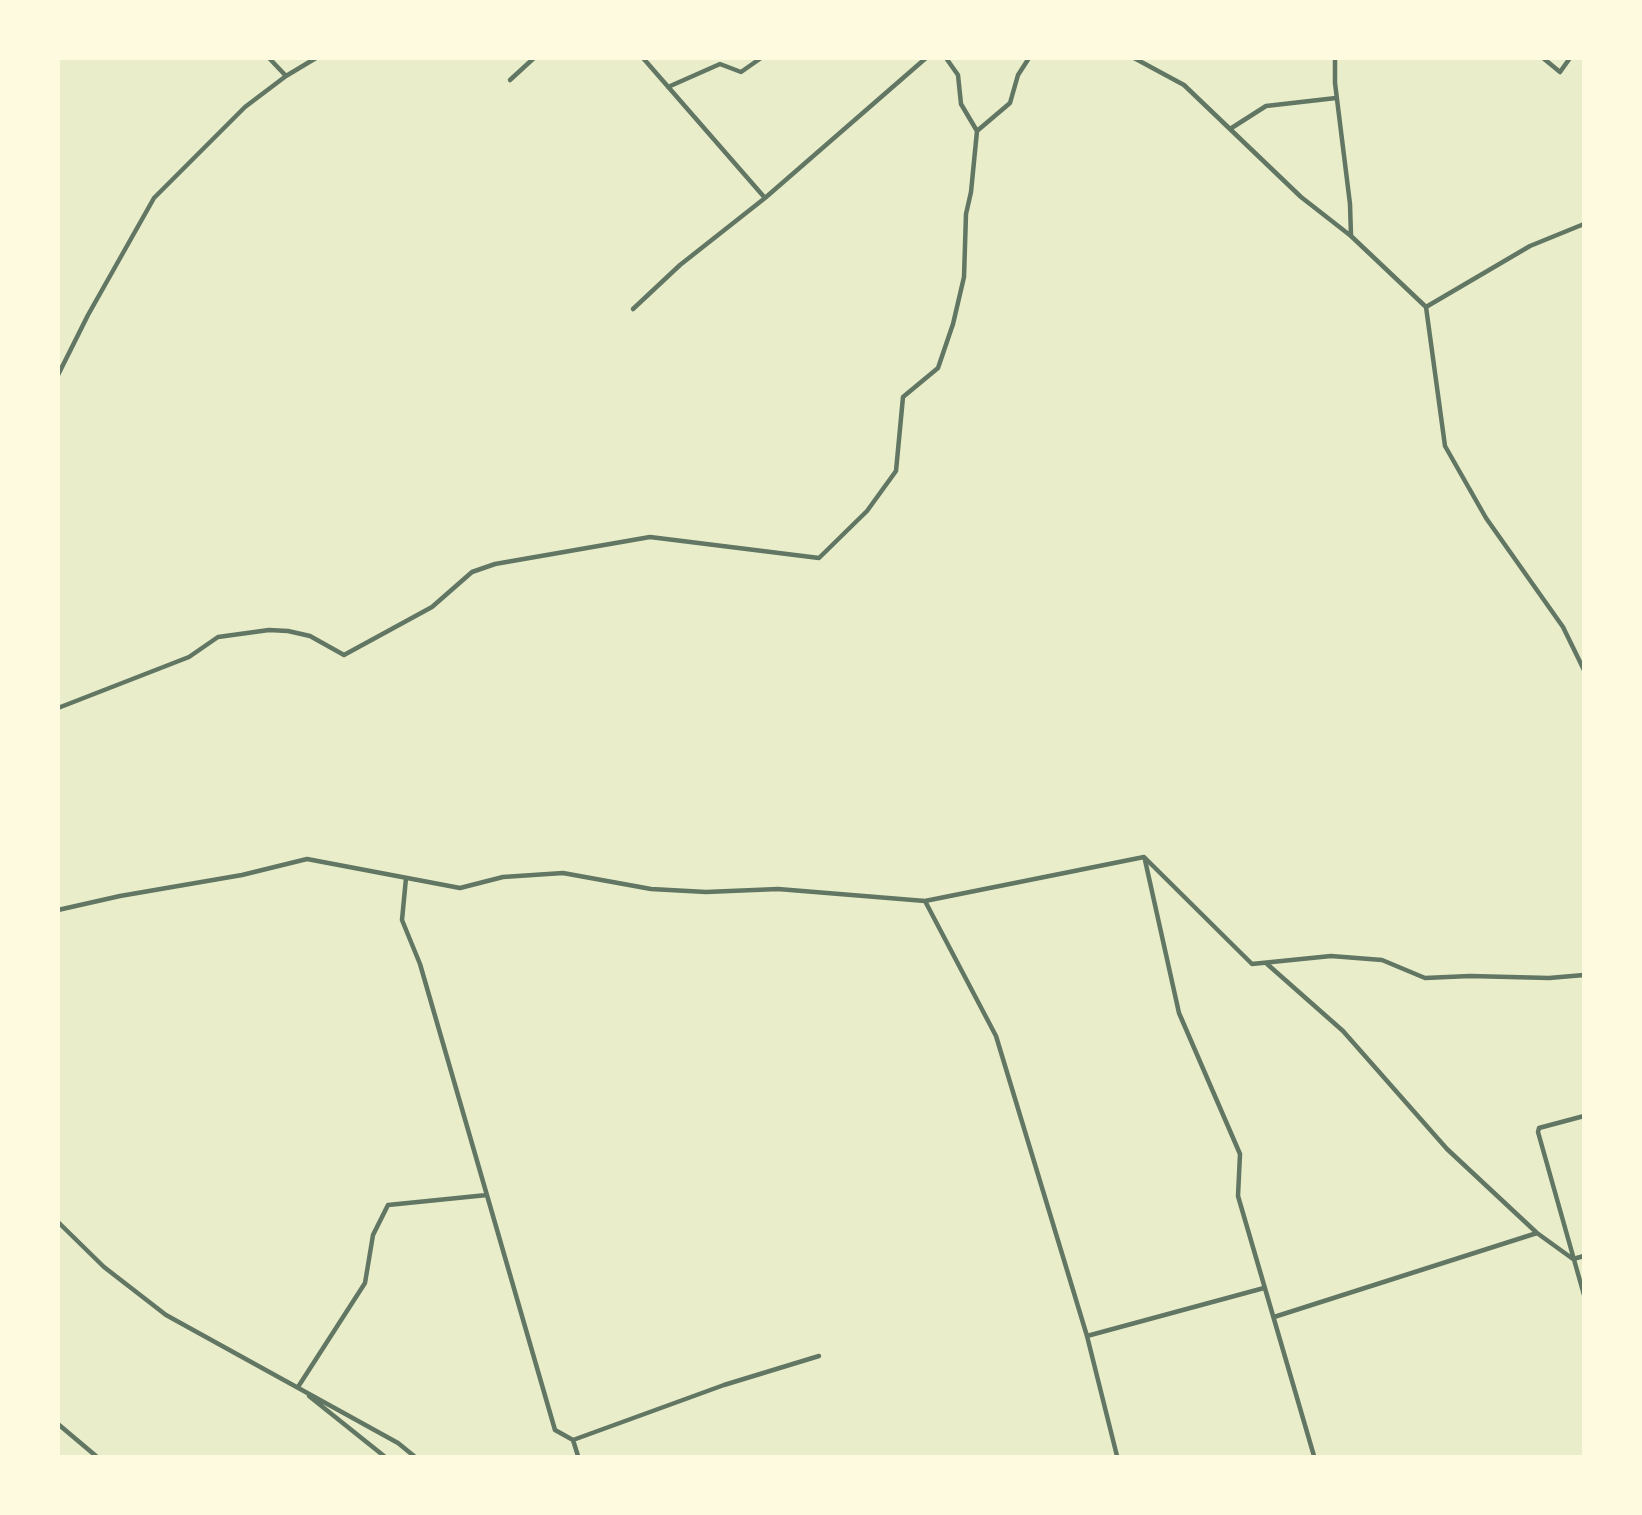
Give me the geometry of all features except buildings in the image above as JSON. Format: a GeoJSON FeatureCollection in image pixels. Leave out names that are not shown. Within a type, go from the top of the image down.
{"type":"FeatureCollection","features":[{"type":"Feature","properties":{"kind":"street"},"geometry":{"type":"LineString","coordinates":[[269,58],[286,76]]}},
{"type":"Feature","properties":{"kind":"street"},"geometry":{"type":"LineString","coordinates":[[58,375],[88,315],[154,198],[239,113],[286,76],[316,58]]}},
{"type":"Feature","properties":{"kind":"street"},"geometry":{"type":"LineString","coordinates":[[510,80],[534,58]]}},
{"type":"Feature","properties":{"kind":"street"},"geometry":{"type":"LineString","coordinates":[[643,58],[765,198]]}},
{"type":"Feature","properties":{"kind":"street"},"geometry":{"type":"LineString","coordinates":[[668,87],[720,64],[741,72],[760,58]]}},
{"type":"Feature","properties":{"kind":"street"},"geometry":{"type":"LineString","coordinates":[[633,309],[680,265],[765,198],[926,58]]}},
{"type":"Feature","properties":{"kind":"street"},"geometry":{"type":"LineString","coordinates":[[58,708],[189,657],[218,637],[269,630],[288,631],[310,636],[344,655],[374,637],[394,630],[432,607],[472,572],[495,564],[650,537],[819,558],[867,511],[896,471],[903,397],[938,368],[953,324],[964,277],[966,214],[971,192],[977,131],[961,104],[958,75],[946,58]]}},
{"type":"Feature","properties":{"kind":"street"},"geometry":{"type":"LineString","coordinates":[[977,131],[1010,103],[1017,75],[1029,58]]}},
{"type":"Feature","properties":{"kind":"street"},"geometry":{"type":"LineString","coordinates":[[1134,58],[1184,85],[1301,197],[1351,236],[1426,308],[1445,446],[1486,518],[1563,627],[1584,670]]}},
{"type":"Feature","properties":{"kind":"street"},"geometry":{"type":"LineString","coordinates":[[1335,58],[1336,98],[1350,204],[1351,236]]}},
{"type":"Feature","properties":{"kind":"street"},"geometry":{"type":"LineString","coordinates":[[1543,58],[1560,72],[1570,58]]}},
{"type":"Feature","properties":{"kind":"street"},"geometry":{"type":"LineString","coordinates":[[1230,129],[1266,106],[1336,98]]}},
{"type":"Feature","properties":{"kind":"street"},"geometry":{"type":"LineString","coordinates":[[1426,308],[1530,246],[1584,224]]}},
{"type":"Feature","properties":{"kind":"street"},"geometry":{"type":"LineString","coordinates":[[58,910],[120,896],[242,875],[307,859],[460,888],[503,877],[563,873],[651,889],[706,892],[778,889],[925,901],[1144,857]]}},
{"type":"Feature","properties":{"kind":"street"},"geometry":{"type":"LineString","coordinates":[[1144,857],[1252,964],[1331,956],[1382,960],[1425,978],[1470,976],[1550,978],[1584,975]]}},
{"type":"Feature","properties":{"kind":"street"},"geometry":{"type":"LineString","coordinates":[[1144,857],[1179,1013],[1240,1154],[1238,1196],[1314,1456]]}},
{"type":"Feature","properties":{"kind":"street"},"geometry":{"type":"LineString","coordinates":[[406,878],[402,920],[420,964],[555,1430],[573,1440],[578,1456]]}},
{"type":"Feature","properties":{"kind":"street"},"geometry":{"type":"LineString","coordinates":[[925,901],[996,1036],[1087,1336],[1117,1456]]}},
{"type":"Feature","properties":{"kind":"street"},"geometry":{"type":"LineString","coordinates":[[1266,963],[1343,1031],[1446,1149],[1537,1233],[1573,1259]]}},
{"type":"Feature","properties":{"kind":"street"},"geometry":{"type":"LineString","coordinates":[[1584,1116],[1539,1128],[1538,1132],[1584,1295]]}},
{"type":"Feature","properties":{"kind":"street"},"geometry":{"type":"LineString","coordinates":[[297,1387],[365,1283],[373,1235],[388,1204],[487,1195]]}},
{"type":"Feature","properties":{"kind":"street"},"geometry":{"type":"LineString","coordinates":[[58,1222],[104,1267],[159,1310],[398,1443],[414,1456]]}},
{"type":"Feature","properties":{"kind":"street"},"geometry":{"type":"LineString","coordinates":[[1274,1317],[1537,1233]]}},
{"type":"Feature","properties":{"kind":"street"},"geometry":{"type":"LineString","coordinates":[[1573,1259],[1584,1256]]}},
{"type":"Feature","properties":{"kind":"street"},"geometry":{"type":"LineString","coordinates":[[1087,1336],[1264,1288]]}},
{"type":"Feature","properties":{"kind":"street"},"geometry":{"type":"LineString","coordinates":[[573,1440],[724,1385],[819,1356]]}},
{"type":"Feature","properties":{"kind":"street"},"geometry":{"type":"LineString","coordinates":[[297,1387],[384,1456]]}},
{"type":"Feature","properties":{"kind":"street"},"geometry":{"type":"LineString","coordinates":[[58,1424],[96,1456]]}}]}
